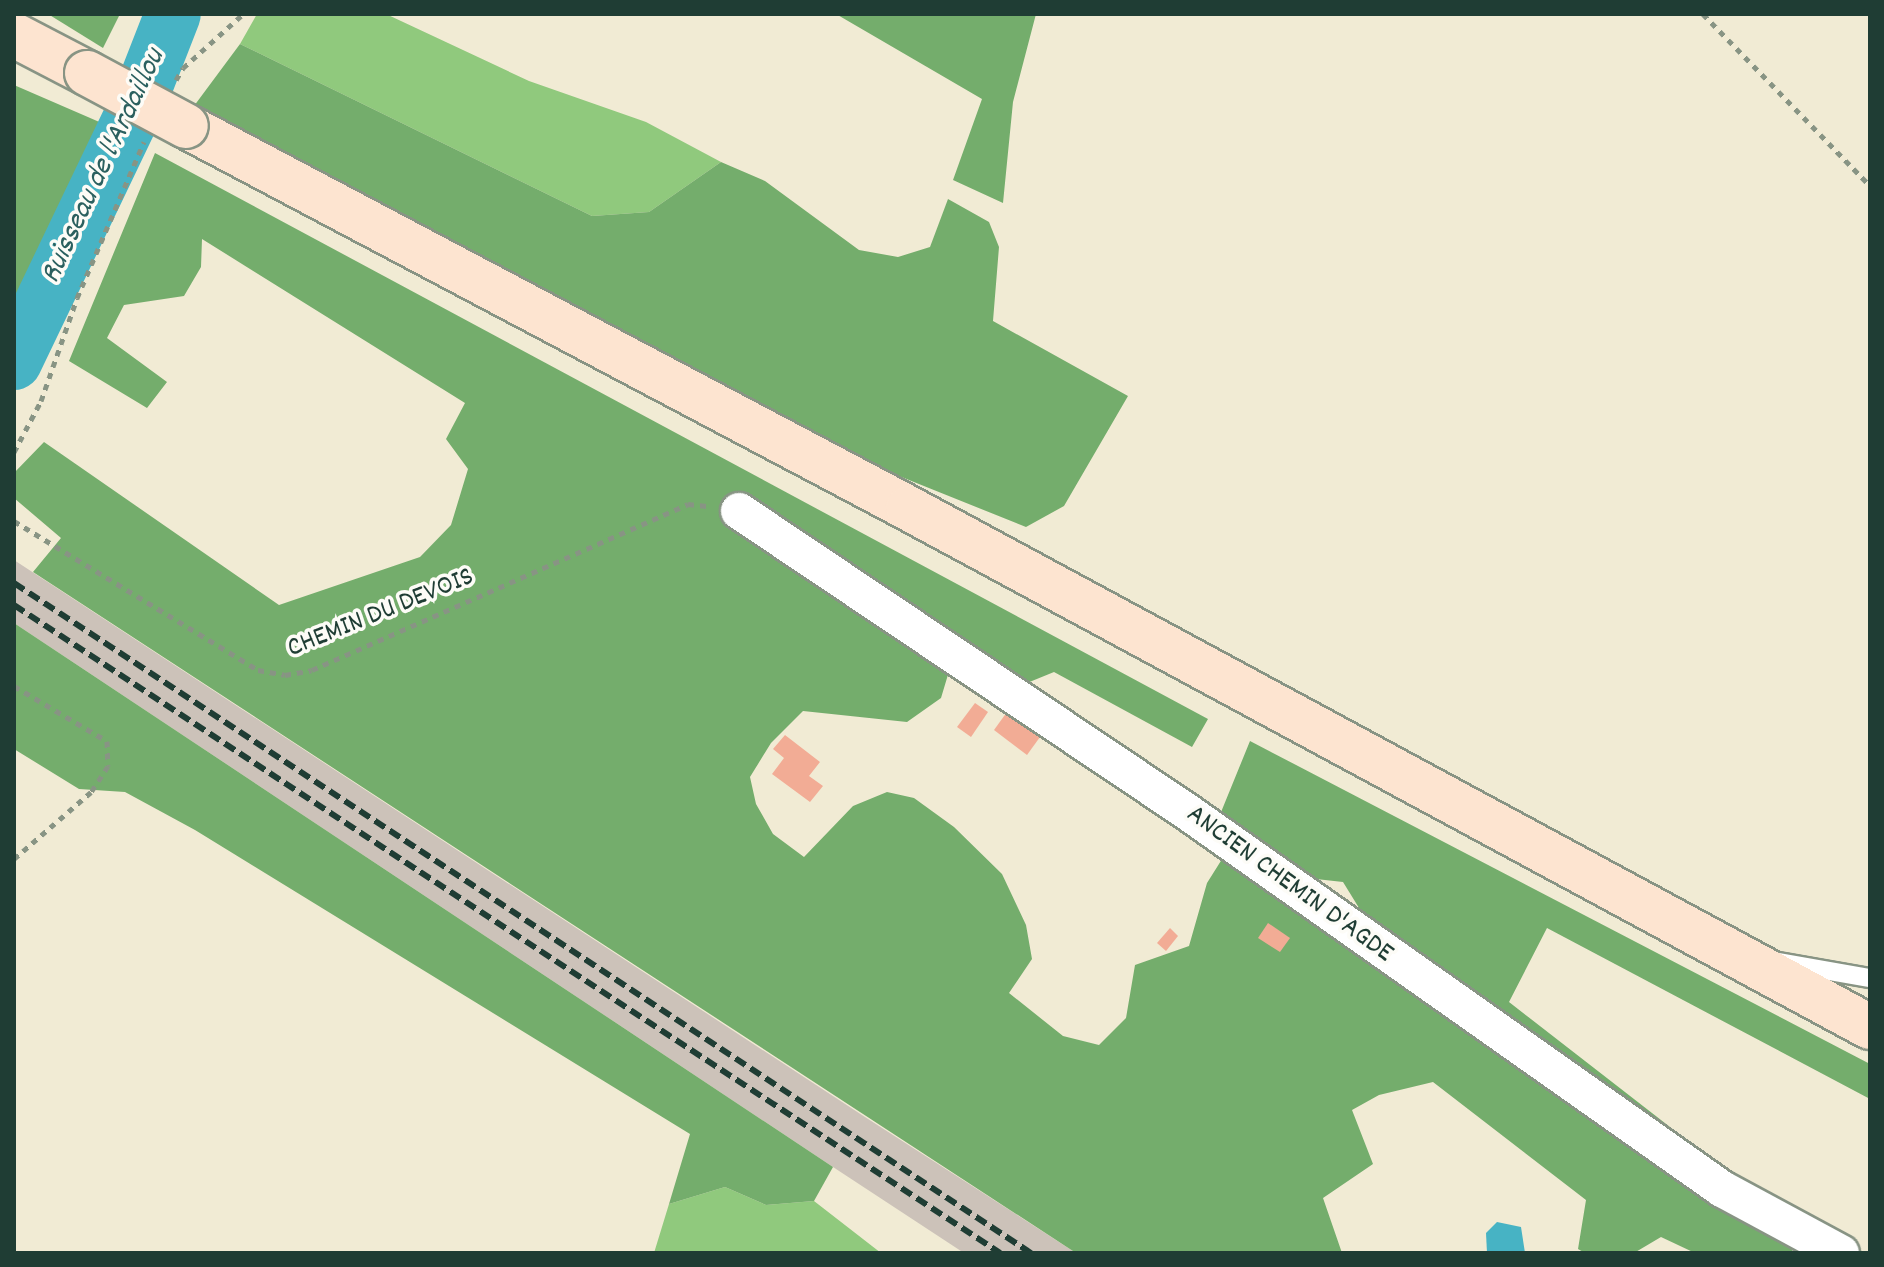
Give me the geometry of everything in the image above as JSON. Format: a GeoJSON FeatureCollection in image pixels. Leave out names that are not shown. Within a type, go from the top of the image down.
{"type":"FeatureCollection","features":[{"type":"Feature","properties":{"kind":"main road"},"geometry":{"type":"LineString","coordinates":[[14,35],[167,119],[881,493],[1870,1027]]}},
{"type":"Feature","properties":{"kind":"street","name":"ANCIEN CHEMIN D'AGDE"},"geometry":{"type":"LineString","coordinates":[[739,511],[1173,802],[1722,1189],[1841,1253]]}},
{"type":"Feature","properties":{"kind":"lane"},"geometry":{"type":"LineString","coordinates":[[1738,957],[1870,978]]}},
{"type":"Feature","properties":{"kind":"path"},"geometry":{"type":"LineString","coordinates":[[14,452],[41,401],[77,298],[167,119],[183,68],[243,14]]}},
{"type":"Feature","properties":{"kind":"path"},"geometry":{"type":"LineString","coordinates":[[1703,14],[1870,186]]}},
{"type":"Feature","properties":{"kind":"path","name":"CHEMIN DU DEVOIS"},"geometry":{"type":"LineString","coordinates":[[14,521],[258,670],[285,675],[312,670],[688,504],[739,511]]}},
{"type":"Feature","properties":{"kind":"path"},"geometry":{"type":"LineString","coordinates":[[14,686],[107,741],[108,766],[91,792],[14,859]]}},
{"type":"Feature","properties":{"kind":"shaded area"},"geometry":{"type":"Polygon","coordinates":[[[14,560],[1076,1253],[964,1253],[14,623],[14,560]]]}},
{"type":"Feature","properties":{"kind":"green space"},"geometry":{"type":"Polygon","coordinates":[[[48,14],[120,14],[103,48],[48,14]]]}},
{"type":"Feature","properties":{"kind":"green space"},"geometry":{"type":"Polygon","coordinates":[[[257,14],[386,14],[529,81],[646,122],[721,162],[649,212],[592,216],[240,44],[257,14]]]}},
{"type":"Feature","properties":{"kind":"green space"},"geometry":{"type":"Polygon","coordinates":[[[836,14],[1036,14],[1013,102],[1003,203],[953,180],[982,99],[836,14]]]}},
{"type":"Feature","properties":{"kind":"green space"},"geometry":{"type":"Polygon","coordinates":[[[240,44],[592,216],[649,212],[721,162],[765,181],[859,250],[898,257],[930,247],[948,199],[989,222],[999,247],[993,321],[1128,396],[1064,506],[1026,527],[899,476],[194,106],[240,44]]]}},
{"type":"Feature","properties":{"kind":"green space"},"geometry":{"type":"Polygon","coordinates":[[[14,85],[104,124],[14,322],[14,85]]]}},
{"type":"Feature","properties":{"kind":"green space"},"geometry":{"type":"Polygon","coordinates":[[[155,153],[1208,719],[1192,747],[1054,672],[1027,683],[959,638],[941,698],[907,722],[803,711],[771,743],[750,777],[756,804],[773,834],[804,857],[853,806],[887,792],[914,798],[954,827],[1002,874],[1026,925],[1032,959],[1009,993],[1063,1036],[1099,1045],[1126,1018],[1135,965],[1189,946],[1207,883],[1224,856],[1797,1242],[1791,1253],[1695,1253],[1661,1237],[1634,1253],[1585,1253],[1578,1249],[1586,1200],[1433,1082],[1379,1095],[1352,1110],[1373,1164],[1323,1198],[1342,1253],[1076,1253],[33,572],[61,538],[14,498],[14,473],[44,442],[279,605],[420,557],[451,525],[468,469],[446,439],[465,403],[202,239],[201,267],[184,296],[124,305],[107,338],[167,382],[147,408],[69,361],[155,153]]]}},
{"type":"Feature","properties":{"kind":"green space"},"geometry":{"type":"Polygon","coordinates":[[[14,623],[833,1167],[814,1201],[766,1205],[725,1187],[669,1204],[690,1134],[195,830],[125,792],[79,789],[14,749],[14,623]]]}},
{"type":"Feature","properties":{"kind":"green space"},"geometry":{"type":"Polygon","coordinates":[[[1250,741],[1870,1064],[1870,1099],[1547,928],[1509,1002],[1737,1179],[1364,916],[1343,882],[1298,877],[1217,822],[1250,741]]]}},
{"type":"Feature","properties":{"kind":"green space"},"geometry":{"type":"Polygon","coordinates":[[[725,1187],[766,1205],[814,1201],[881,1253],[654,1253],[669,1204],[725,1187]]]}},
{"type":"Feature","properties":{"kind":"water"},"geometry":{"type":"Polygon","coordinates":[[[1497,1222],[1521,1227],[1525,1253],[1487,1253],[1486,1233],[1497,1222]]]}},
{"type":"Feature","properties":{"kind":"building"},"geometry":{"type":"Polygon","coordinates":[[[975,703],[988,712],[971,737],[957,727],[975,703]]]}},
{"type":"Feature","properties":{"kind":"building"},"geometry":{"type":"Polygon","coordinates":[[[1007,712],[1040,737],[1027,755],[994,730],[1007,712]]]}},
{"type":"Feature","properties":{"kind":"building"},"geometry":{"type":"Polygon","coordinates":[[[785,735],[820,762],[809,776],[823,786],[810,802],[772,774],[784,758],[773,749],[785,735]]]}},
{"type":"Feature","properties":{"kind":"building"},"geometry":{"type":"Polygon","coordinates":[[[1268,923],[1290,938],[1280,952],[1258,938],[1268,923]]]}},
{"type":"Feature","properties":{"kind":"building"},"geometry":{"type":"Polygon","coordinates":[[[1170,928],[1178,936],[1166,951],[1157,943],[1170,928]]]}},
{"type":"Feature","properties":{"kind":"waterway","name":"Ruisseau de l'Ardaillou"},"geometry":{"type":"LineString","coordinates":[[14,362],[139,101],[173,14]]}},
{"type":"Feature","properties":{"kind":"railway"},"geometry":{"type":"LineString","coordinates":[[14,583],[1031,1253]]}},
{"type":"Feature","properties":{"kind":"railway"},"geometry":{"type":"LineString","coordinates":[[14,605],[1000,1253]]}}]}
